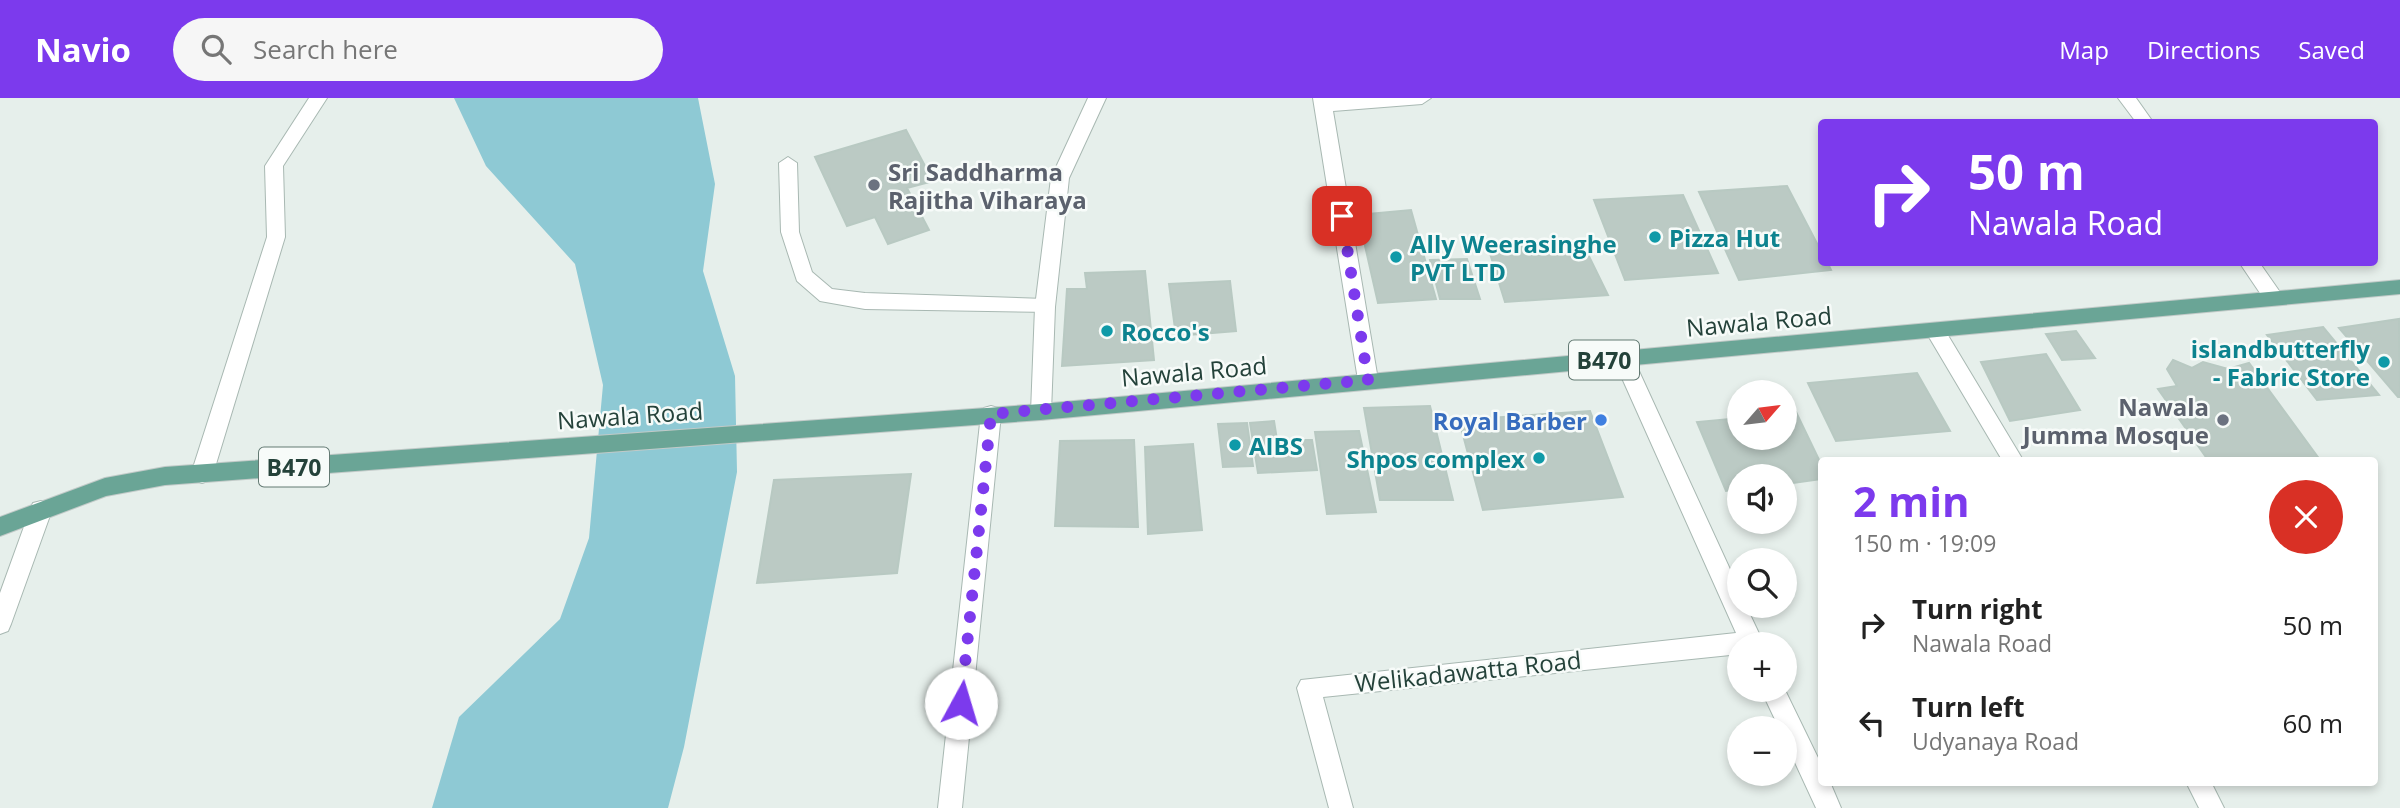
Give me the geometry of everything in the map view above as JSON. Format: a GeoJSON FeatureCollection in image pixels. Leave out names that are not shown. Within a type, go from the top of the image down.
{"type":"FeatureCollection","features":[{"type":"Feature","properties":{"kind":"main road","name":"Nawala Road"},"geometry":{"type":"LineString","coordinates":[[0,527],[105,487],[165,476],[1041,412],[1368,380],[1936,332],[2400,287]]}},
{"type":"Feature","properties":{"kind":"street"},"geometry":{"type":"LineString","coordinates":[[202,474],[276,237],[274,166],[318,98]]}},
{"type":"Feature","properties":{"kind":"street"},"geometry":{"type":"LineString","coordinates":[[1041,412],[1045,307],[1060,178],[1097,98]]}},
{"type":"Feature","properties":{"kind":"street"},"geometry":{"type":"LineString","coordinates":[[1368,380],[1323,102],[1422,98]]}},
{"type":"Feature","properties":{"kind":"street"},"geometry":{"type":"LineString","coordinates":[[2127,98],[2143,119]]}},
{"type":"Feature","properties":{"kind":"street"},"geometry":{"type":"LineString","coordinates":[[788,163],[790,232],[804,276],[827,296],[865,301],[1045,307]]}},
{"type":"Feature","properties":{"kind":"street"},"geometry":{"type":"LineString","coordinates":[[2251,266],[2275,300]]}},
{"type":"Feature","properties":{"kind":"street"},"geometry":{"type":"LineString","coordinates":[[1936,332],[2011,457]]}},
{"type":"Feature","properties":{"kind":"street","name":"Welikadawatta Road"},"geometry":{"type":"LineString","coordinates":[[1623,358],[1746,632]]}},
{"type":"Feature","properties":{"kind":"street"},"geometry":{"type":"LineString","coordinates":[[950,808],[991,414]]}},
{"type":"Feature","properties":{"kind":"street"},"geometry":{"type":"LineString","coordinates":[[0,624],[41,510]]}},
{"type":"Feature","properties":{"kind":"street","name":"Welikadawatta Road"},"geometry":{"type":"LineString","coordinates":[[1340,808],[1309,688],[1727,645]]}},
{"type":"Feature","properties":{"kind":"street"},"geometry":{"type":"LineString","coordinates":[[1779,702],[1818,785]]}},
{"type":"Feature","properties":{"kind":"street"},"geometry":{"type":"LineString","coordinates":[[1819,786],[1829,808]]}},
{"type":"Feature","properties":{"kind":"street"},"geometry":{"type":"LineString","coordinates":[[2200,786],[2213,808]]}},
{"type":"Feature","properties":{"kind":"water"},"geometry":{"type":"Polygon","coordinates":[[[454,98],[698,98],[715,184],[703,271],[735,376],[737,472],[684,747],[668,808],[432,808],[459,717],[560,619],[589,538],[603,385],[575,264],[486,166],[454,98]]]}},
{"type":"Feature","properties":{"kind":"building","name":"Sri Saddharma Rajitha Viharaya"},"geometry":{"type":"Polygon","coordinates":[[[906,130],[933,181],[907,188],[929,230],[888,244],[875,217],[847,226],[815,157],[906,130]]]}},
{"type":"Feature","properties":{"kind":"building"},"geometry":{"type":"Polygon","coordinates":[[[1787,186],[1818,245],[1818,266],[1829,266],[1831,270],[1739,280],[1699,192],[1787,186]]]}},
{"type":"Feature","properties":{"kind":"building","name":"Pizza Hut"},"geometry":{"type":"Polygon","coordinates":[[[1683,195],[1718,273],[1625,280],[1594,200],[1683,195]]]}},
{"type":"Feature","properties":{"kind":"building","name":"Ally Weerasinghe PVT LTD"},"geometry":{"type":"Polygon","coordinates":[[[1411,210],[1436,299],[1378,303],[1358,215],[1411,210]]]}},
{"type":"Feature","properties":{"kind":"building"},"geometry":{"type":"Polygon","coordinates":[[[1582,242],[1608,295],[1505,302],[1488,247],[1582,242]]]}},
{"type":"Feature","properties":{"kind":"building"},"geometry":{"type":"Polygon","coordinates":[[[1467,259],[1480,299],[1440,299],[1430,260],[1467,259]]]}},
{"type":"Feature","properties":{"kind":"building","name":"Rocco's"},"geometry":{"type":"Polygon","coordinates":[[[1145,271],[1154,360],[1062,366],[1067,289],[1087,289],[1085,273],[1145,271]]]}},
{"type":"Feature","properties":{"kind":"building"},"geometry":{"type":"Polygon","coordinates":[[[1230,281],[1236,331],[1176,336],[1169,284],[1230,281]]]}},
{"type":"Feature","properties":{"kind":"building","name":"islandbutterfly - Fabric Store"},"geometry":{"type":"Polygon","coordinates":[[[2399,319],[2400,397],[2398,397],[2339,328],[2399,319]]]}},
{"type":"Feature","properties":{"kind":"building"},"geometry":{"type":"Polygon","coordinates":[[[2323,327],[2379,395],[2317,400],[2267,335],[2323,327]]]}},
{"type":"Feature","properties":{"kind":"building"},"geometry":{"type":"Polygon","coordinates":[[[2076,331],[2095,358],[2062,360],[2046,334],[2076,331]]]}},
{"type":"Feature","properties":{"kind":"building"},"geometry":{"type":"Polygon","coordinates":[[[2046,354],[2080,410],[2010,421],[1981,362],[2046,354]]]}},
{"type":"Feature","properties":{"kind":"building"},"geometry":{"type":"Polygon","coordinates":[[[2173,360],[2192,368],[2203,362],[2228,369],[2249,363],[2318,457],[2206,457],[2158,389],[2177,386],[2167,369],[2173,360]]]}},
{"type":"Feature","properties":{"kind":"building"},"geometry":{"type":"Polygon","coordinates":[[[1917,373],[1950,431],[1836,441],[1808,383],[1917,373]]]}},
{"type":"Feature","properties":{"kind":"building"},"geometry":{"type":"Polygon","coordinates":[[[1430,406],[1453,500],[1380,500],[1364,408],[1430,406]]]}},
{"type":"Feature","properties":{"kind":"building","name":"Shpos complex"},"geometry":{"type":"Polygon","coordinates":[[[1590,411],[1623,497],[1483,510],[1459,420],[1590,411]]]}},
{"type":"Feature","properties":{"kind":"building"},"geometry":{"type":"Polygon","coordinates":[[[1797,414],[1818,458],[1818,480],[1797,482],[1797,464],[1727,464],[1726,491],[1697,422],[1727,419],[1727,450],[1797,450],[1797,414]]]}},
{"type":"Feature","properties":{"kind":"building"},"geometry":{"type":"Polygon","coordinates":[[[1274,421],[1277,440],[1312,440],[1317,470],[1258,473],[1250,423],[1274,421]]]}},
{"type":"Feature","properties":{"kind":"building","name":"AIBS"},"geometry":{"type":"Polygon","coordinates":[[[1247,423],[1253,466],[1223,467],[1218,424],[1247,423]]]}},
{"type":"Feature","properties":{"kind":"building"},"geometry":{"type":"Polygon","coordinates":[[[1359,431],[1376,512],[1327,514],[1315,432],[1359,431]]]}},
{"type":"Feature","properties":{"kind":"building"},"geometry":{"type":"Polygon","coordinates":[[[1134,440],[1138,527],[1055,526],[1060,441],[1134,440]]]}},
{"type":"Feature","properties":{"kind":"building"},"geometry":{"type":"Polygon","coordinates":[[[1193,444],[1202,530],[1148,534],[1145,447],[1193,444]]]}},
{"type":"Feature","properties":{"kind":"building"},"geometry":{"type":"Polygon","coordinates":[[[911,474],[897,573],[757,583],[774,480],[911,474]]]}},
{"type":"Feature","properties":{"kind":"place","name":"Sri Saddharma Rajitha Viharaya"},"geometry":{"type":"Point","coordinates":[874,185]}},
{"type":"Feature","properties":{"kind":"place","name":"Pizza Hut"},"geometry":{"type":"Point","coordinates":[1655,237]}},
{"type":"Feature","properties":{"kind":"place","name":"Ally Weerasinghe PVT LTD"},"geometry":{"type":"Point","coordinates":[1396,257]}},
{"type":"Feature","properties":{"kind":"place","name":"Rocco's"},"geometry":{"type":"Point","coordinates":[1107,331]}},
{"type":"Feature","properties":{"kind":"place","name":"islandbutterfly - Fabric Store"},"geometry":{"type":"Point","coordinates":[2384,362]}},
{"type":"Feature","properties":{"kind":"place","name":"Royal Barber"},"geometry":{"type":"Point","coordinates":[1601,420]}},
{"type":"Feature","properties":{"kind":"place","name":"Nawala Jumma Mosque"},"geometry":{"type":"Point","coordinates":[2223,420]}},
{"type":"Feature","properties":{"kind":"place","name":"AIBS"},"geometry":{"type":"Point","coordinates":[1235,445]}},
{"type":"Feature","properties":{"kind":"place","name":"Shpos complex"},"geometry":{"type":"Point","coordinates":[1539,458]}},
{"type":"Feature","properties":{"kind":"route"},"geometry":{"type":"LineString","coordinates":[[961,703],[991,414],[1041,412],[1368,380],[1342,216]]}}]}
